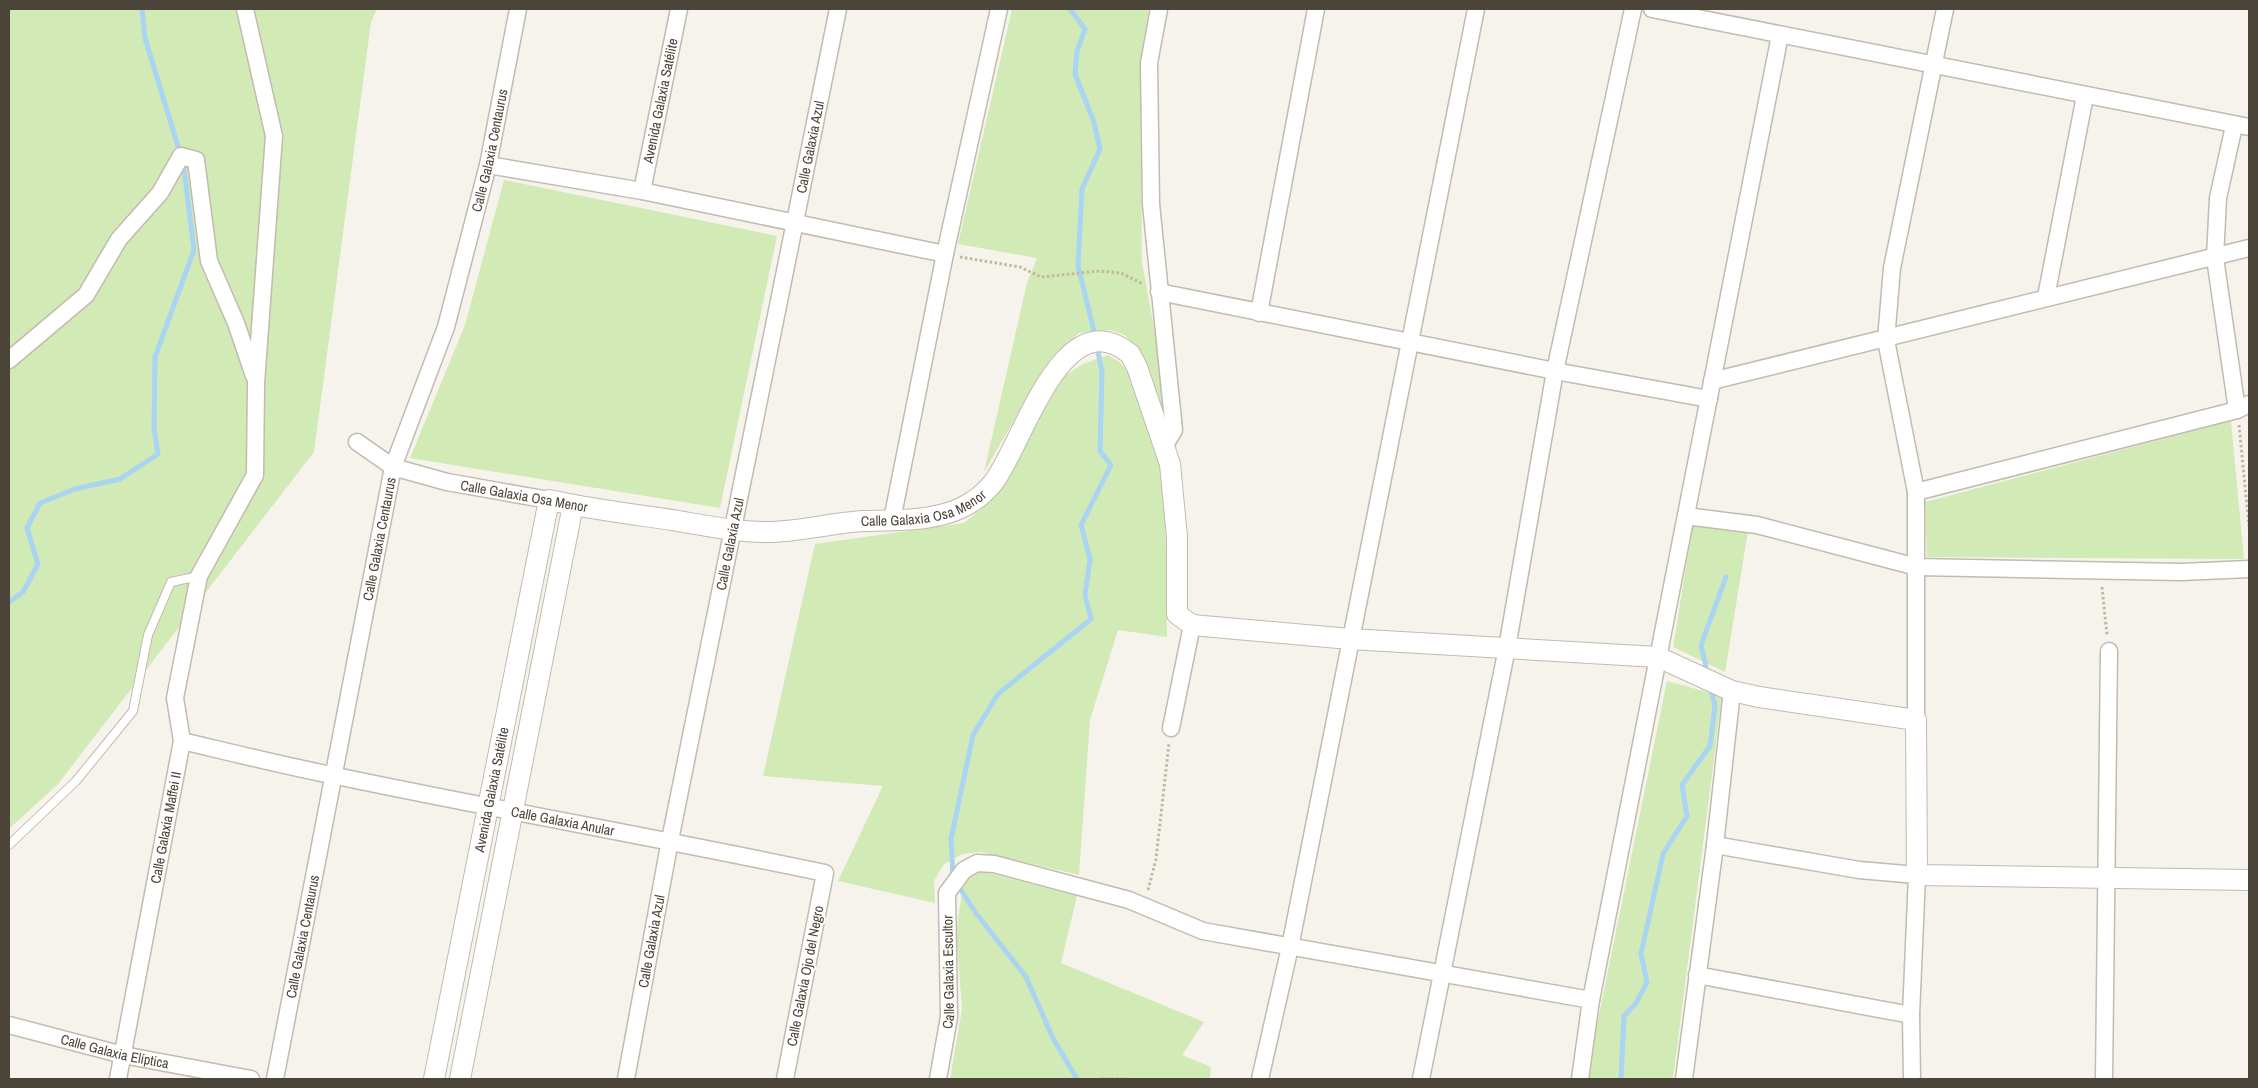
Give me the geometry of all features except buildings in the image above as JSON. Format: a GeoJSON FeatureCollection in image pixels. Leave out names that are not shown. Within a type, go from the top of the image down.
{"type":"FeatureCollection","features":[{"type":"Feature","properties":{"kind":"street","name":"Calle Galaxia Maffei II"},"geometry":{"type":"LineString","coordinates":[[118,1079],[182,741],[176,698],[199,576],[255,475],[256,383],[274,136],[245,9]]}},
{"type":"Feature","properties":{"kind":"street","name":"Calle Galaxia Centaurus"},"geometry":{"type":"LineString","coordinates":[[276,1079],[394,467],[446,327],[488,165],[518,9]]}},
{"type":"Feature","properties":{"kind":"street","name":"Avenida Galaxia Satélite"},"geometry":{"type":"LineString","coordinates":[[642,191],[679,9]]}},
{"type":"Feature","properties":{"kind":"street","name":"Calle Galaxia Azul"},"geometry":{"type":"LineString","coordinates":[[626,1079],[670,840],[838,9]]}},
{"type":"Feature","properties":{"kind":"street"},"geometry":{"type":"LineString","coordinates":[[892,520],[945,254],[999,9]]}},
{"type":"Feature","properties":{"kind":"street"},"geometry":{"type":"LineString","coordinates":[[1159,9],[1149,63],[1151,204],[1174,430],[1165,445]]}},
{"type":"Feature","properties":{"kind":"street"},"geometry":{"type":"LineString","coordinates":[[1259,313],[1316,9]]}},
{"type":"Feature","properties":{"kind":"street"},"geometry":{"type":"LineString","coordinates":[[1260,1079],[1290,947],[1476,9]]}},
{"type":"Feature","properties":{"kind":"street"},"geometry":{"type":"LineString","coordinates":[[1421,1079],[1507,648],[1555,371],[1633,9]]}},
{"type":"Feature","properties":{"kind":"street"},"geometry":{"type":"LineString","coordinates":[[1652,9],[2242,126],[2218,198],[2215,258],[2243,407],[1916,492]]}},
{"type":"Feature","properties":{"kind":"street"},"geometry":{"type":"LineString","coordinates":[[1912,1079],[1911,1015],[1917,875],[1916,492],[1886,340],[1892,268],[1946,9]]}},
{"type":"Feature","properties":{"kind":"street"},"geometry":{"type":"LineString","coordinates":[[1580,1079],[1591,1000],[1780,34]]}},
{"type":"Feature","properties":{"kind":"street"},"geometry":{"type":"LineString","coordinates":[[2046,297],[2085,96]]}},
{"type":"Feature","properties":{"kind":"street"},"geometry":{"type":"LineString","coordinates":[[9,360],[86,295],[119,239],[160,193],[181,156],[196,160],[209,261],[236,322],[256,383]]}},
{"type":"Feature","properties":{"kind":"street"},"geometry":{"type":"LineString","coordinates":[[488,165],[642,191],[945,254]]}},
{"type":"Feature","properties":{"kind":"street"},"geometry":{"type":"LineString","coordinates":[[1712,381],[1886,340],[2046,297],[2215,258],[2249,248]]}},
{"type":"Feature","properties":{"kind":"street"},"geometry":{"type":"LineString","coordinates":[[1159,292],[1555,371],[1709,399]]}},
{"type":"Feature","properties":{"kind":"street","name":"Calle Galaxia Osa Menor"},"geometry":{"type":"LineString","coordinates":[[357,442],[394,467],[448,482],[573,505],[734,530],[767,532],[844,522],[892,520],[958,510],[974,501],[993,483],[1050,380],[1073,352],[1088,343],[1105,341],[1120,345],[1130,354],[1165,445],[1175,501],[1177,614],[1192,625]]}},
{"type":"Feature","properties":{"kind":"street","name":"Avenida Galaxia Satélite"},"geometry":{"type":"LineString","coordinates":[[434,1079],[550,500]]}},
{"type":"Feature","properties":{"kind":"street","name":"Avenida Galaxia Satélite"},"geometry":{"type":"LineString","coordinates":[[460,1079],[573,505]]}},
{"type":"Feature","properties":{"kind":"street"},"geometry":{"type":"LineString","coordinates":[[1686,516],[1757,525],[1917,566],[2190,572],[2249,569]]}},
{"type":"Feature","properties":{"kind":"street"},"geometry":{"type":"LineString","coordinates":[[1171,728],[1192,625],[1350,638],[1658,657],[1732,691],[1759,698],[1916,720]]}},
{"type":"Feature","properties":{"kind":"street"},"geometry":{"type":"LineString","coordinates":[[2104,1079],[2109,651]]}},
{"type":"Feature","properties":{"kind":"street"},"geometry":{"type":"LineString","coordinates":[[1684,1079],[1715,845],[1732,691]]}},
{"type":"Feature","properties":{"kind":"street","name":"Calle Galaxia Anular"},"geometry":{"type":"LineString","coordinates":[[182,741],[334,776],[512,812],[670,840],[825,873]]}},
{"type":"Feature","properties":{"kind":"street"},"geometry":{"type":"LineString","coordinates":[[1715,845],[1859,870],[1917,875],[2249,880]]}},
{"type":"Feature","properties":{"kind":"street","name":"Calle Galaxia Escultor"},"geometry":{"type":"LineString","coordinates":[[938,1079],[949,1016],[947,893],[964,870],[976,863],[994,864],[1144,906]]}},
{"type":"Feature","properties":{"kind":"street","name":"Calle Galaxia Ojo del Negro"},"geometry":{"type":"LineString","coordinates":[[785,1079],[825,873]]}},
{"type":"Feature","properties":{"kind":"street"},"geometry":{"type":"LineString","coordinates":[[1144,906],[1203,931],[1591,1000]]}},
{"type":"Feature","properties":{"kind":"street"},"geometry":{"type":"LineString","coordinates":[[1697,975],[1911,1015]]}},
{"type":"Feature","properties":{"kind":"street","name":"Calle Galaxia Elíptica"},"geometry":{"type":"LineString","coordinates":[[9,1025],[123,1055],[251,1079]]}},
{"type":"Feature","properties":{"kind":"lane"},"geometry":{"type":"LineString","coordinates":[[9,845],[76,781],[133,711],[148,635],[171,582],[199,576]]}},
{"type":"Feature","properties":{"kind":"path"},"geometry":{"type":"LineString","coordinates":[[945,254],[1020,267],[1041,277],[1100,271],[1121,274],[1159,292]]}},
{"type":"Feature","properties":{"kind":"path"},"geometry":{"type":"LineString","coordinates":[[2243,407],[2249,526]]}},
{"type":"Feature","properties":{"kind":"path"},"geometry":{"type":"LineString","coordinates":[[2101,570],[2109,651]]}},
{"type":"Feature","properties":{"kind":"path"},"geometry":{"type":"LineString","coordinates":[[1144,906],[1156,859],[1171,728]]}},
{"type":"Feature","properties":{"kind":"path"},"geometry":{"type":"LineString","coordinates":[[1100,1079],[1127,1079]]}},
{"type":"Feature","properties":{"kind":"green space"},"geometry":{"type":"Polygon","coordinates":[[[9,9],[377,9],[371,22],[314,452],[58,784],[9,829],[9,9]]]}},
{"type":"Feature","properties":{"kind":"green space"},"geometry":{"type":"Polygon","coordinates":[[[1012,9],[1149,9],[1140,63],[1142,262],[1157,344],[1165,417],[1138,350],[1125,335],[1110,330],[1079,333],[1063,349],[1031,391],[984,472],[1027,283],[1037,258],[958,244],[1012,9]]]}},
{"type":"Feature","properties":{"kind":"green space"},"geometry":{"type":"Polygon","coordinates":[[[504,180],[777,236],[720,508],[410,458],[465,325],[504,180]]]}},
{"type":"Feature","properties":{"kind":"green space"},"geometry":{"type":"Polygon","coordinates":[[[1108,355],[1121,363],[1132,379],[1165,471],[1167,637],[1118,630],[1090,720],[1079,875],[980,852],[963,854],[944,864],[934,881],[935,903],[838,881],[883,786],[763,776],[815,544],[964,523],[990,502],[1064,376],[1083,364],[1108,355]]]}},
{"type":"Feature","properties":{"kind":"green space"},"geometry":{"type":"Polygon","coordinates":[[[2231,421],[2244,559],[1927,557],[1925,502],[2231,421]]]}},
{"type":"Feature","properties":{"kind":"green space"},"geometry":{"type":"Polygon","coordinates":[[[1693,524],[1748,531],[1725,672],[1673,647],[1693,524]]]}},
{"type":"Feature","properties":{"kind":"green space"},"geometry":{"type":"Polygon","coordinates":[[[1667,681],[1722,696],[1673,1079],[1586,1079],[1667,681]]]}},
{"type":"Feature","properties":{"kind":"green space"},"geometry":{"type":"Polygon","coordinates":[[[981,871],[1077,896],[1061,963],[1204,1022],[1182,1055],[1211,1067],[1210,1079],[950,1079],[962,1009],[956,931],[963,888],[969,878],[981,871]]]}},
{"type":"Feature","properties":{"kind":"waterway"},"geometry":{"type":"LineString","coordinates":[[142,9],[145,38],[180,153]]}},
{"type":"Feature","properties":{"kind":"waterway"},"geometry":{"type":"LineString","coordinates":[[1070,9],[1085,29],[1077,51],[1075,74],[1094,122],[1100,149],[1082,189],[1078,266],[1096,339]]}},
{"type":"Feature","properties":{"kind":"waterway"},"geometry":{"type":"LineString","coordinates":[[9,602],[23,592],[38,564],[27,528],[40,503],[75,489],[120,479],[158,454],[154,428],[155,357],[194,250],[183,161]]}},
{"type":"Feature","properties":{"kind":"waterway"},"geometry":{"type":"LineString","coordinates":[[953,877],[951,839],[973,735],[998,694],[1091,619],[1085,595],[1090,559],[1081,525],[1111,465],[1100,451],[1102,372],[1097,347]]}},
{"type":"Feature","properties":{"kind":"waterway"},"geometry":{"type":"LineString","coordinates":[[1706,667],[1701,645],[1726,577]]}},
{"type":"Feature","properties":{"kind":"waterway"},"geometry":{"type":"LineString","coordinates":[[1621,1079],[1624,1016],[1636,1003],[1647,982],[1641,954],[1663,854],[1687,816],[1682,785],[1710,746],[1715,706],[1711,690]]}},
{"type":"Feature","properties":{"kind":"waterway"},"geometry":{"type":"LineString","coordinates":[[961,890],[975,912],[1026,977],[1053,1038],[1077,1079]]}}]}
